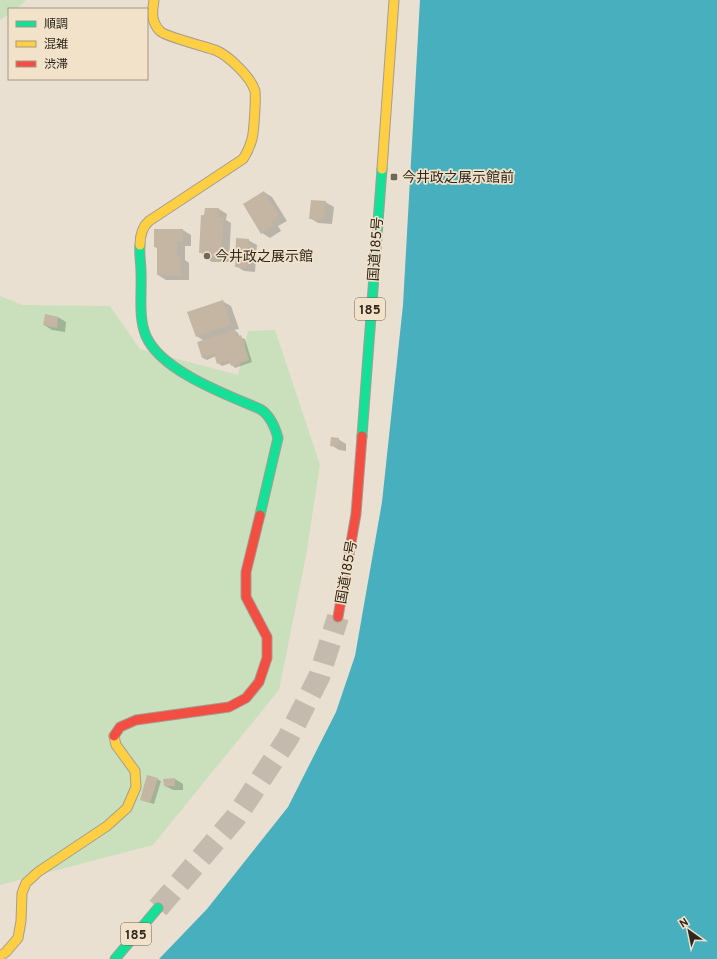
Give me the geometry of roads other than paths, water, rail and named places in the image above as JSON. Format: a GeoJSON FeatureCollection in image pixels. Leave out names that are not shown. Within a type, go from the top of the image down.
{"type":"FeatureCollection","features":[{"type":"Feature","properties":{"kind":"main road"},"geometry":{"type":"LineString","coordinates":[[0,956],[6,952],[18,938],[21,921],[22,892],[26,883],[38,872],[107,826],[127,808],[136,787],[135,771],[116,745],[114,736],[120,727],[136,720],[230,706],[246,698],[259,682],[266,658],[267,637],[246,597],[246,572],[273,465],[278,438],[276,430],[266,413],[260,409],[189,377],[176,369],[157,353],[146,337],[142,315],[140,246],[145,226],[153,218],[243,159],[252,138],[255,92],[252,84],[240,68],[217,51],[161,33],[154,23],[152,12],[154,0]]}},
{"type":"Feature","properties":{"kind":"main road","name":"国道185号"},"geometry":{"type":"LineString","coordinates":[[338,617],[356,514],[394,0]]}},
{"type":"Feature","properties":{"kind":"main road","name":"185"},"geometry":{"type":"LineString","coordinates":[[115,959],[158,908]]}},
{"type":"Feature","properties":{"kind":"water"},"geometry":{"type":"Polygon","coordinates":[[[420,0],[717,0],[717,959],[159,959],[207,909],[288,807],[336,712],[355,656],[382,502],[403,305],[420,0]]]}},
{"type":"Feature","properties":{"kind":"tunnel"},"geometry":{"type":"LineString","coordinates":[[158,908],[236,817],[288,738],[319,677],[338,617]]}},
{"type":"Feature","properties":{"kind":"place","name":"今井政之展示館前"},"geometry":{"type":"Point","coordinates":[394,177]}},
{"type":"Feature","properties":{"kind":"place","name":"今井政之展示館"},"geometry":{"type":"Point","coordinates":[207,256]}}]}
